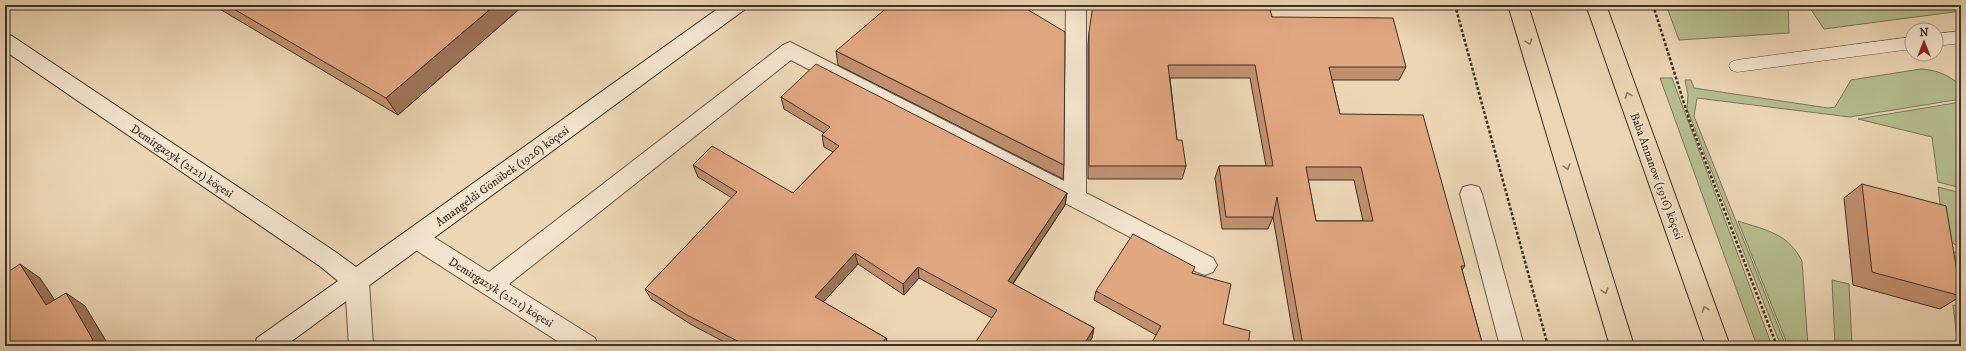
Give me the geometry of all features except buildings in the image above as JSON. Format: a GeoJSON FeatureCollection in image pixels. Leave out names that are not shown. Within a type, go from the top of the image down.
{"type":"FeatureCollection","features":[{"type":"Feature","properties":{"kind":"main road"},"geometry":{"type":"LineString","coordinates":[[1518,5],[1622,346]]}},
{"type":"Feature","properties":{"kind":"main road","name":"Baba Annanow (1916) köçesi"},"geometry":{"type":"LineString","coordinates":[[1596,5],[1718,346]]}},
{"type":"Feature","properties":{"kind":"street","name":"Amangeldi Gönübek (1926) köçesi"},"geometry":{"type":"LineString","coordinates":[[266,346],[357,282],[737,5]]}},
{"type":"Feature","properties":{"kind":"street"},"geometry":{"type":"LineString","coordinates":[[1075,198],[1076,5]]}},
{"type":"Feature","properties":{"kind":"street","name":"Demirgazyk (2121) köçesi"},"geometry":{"type":"LineString","coordinates":[[8,47],[323,256],[357,282]]}},
{"type":"Feature","properties":{"kind":"street"},"geometry":{"type":"LineString","coordinates":[[490,286],[790,50],[1205,265]]}},
{"type":"Feature","properties":{"kind":"street"},"geometry":{"type":"LineString","coordinates":[[1471,194],[1512,346]]}},
{"type":"Feature","properties":{"kind":"street","name":"Demirgazyk (2121) köçesi"},"geometry":{"type":"LineString","coordinates":[[416,238],[586,346]]}},
{"type":"Feature","properties":{"kind":"street"},"geometry":{"type":"LineString","coordinates":[[357,282],[361,346]]}},
{"type":"Feature","properties":{"kind":"lane"},"geometry":{"type":"LineString","coordinates":[[1944,39],[1961,37]]}},
{"type":"Feature","properties":{"kind":"lane"},"geometry":{"type":"LineString","coordinates":[[1736,66],[1904,44]]}},
{"type":"Feature","properties":{"kind":"path"},"geometry":{"type":"LineString","coordinates":[[1455,5],[1548,346]]}},
{"type":"Feature","properties":{"kind":"path"},"geometry":{"type":"LineString","coordinates":[[1653,5],[1690,122],[1777,346]]}},
{"type":"Feature","properties":{"kind":"green space"},"geometry":{"type":"Polygon","coordinates":[[[1666,5],[1788,5],[1789,33],[1679,40],[1666,5]]]}},
{"type":"Feature","properties":{"kind":"green space"},"geometry":{"type":"Polygon","coordinates":[[[1808,5],[1961,5],[1961,11],[1824,29],[1808,5]]]}},
{"type":"Feature","properties":{"kind":"green space"},"geometry":{"type":"Polygon","coordinates":[[[1921,69],[1942,74],[1956,82],[1961,86],[1961,99],[1850,117],[1697,98],[1694,116],[1786,346],[1781,346],[1687,109],[1688,95],[1685,80],[1691,80],[1694,88],[1828,108],[1835,107],[1851,80],[1921,69]]]}},
{"type":"Feature","properties":{"kind":"green space"},"geometry":{"type":"Polygon","coordinates":[[[1660,78],[1672,78],[1772,346],[1757,346],[1660,78]]]}},
{"type":"Feature","properties":{"kind":"green space"},"geometry":{"type":"Polygon","coordinates":[[[1961,102],[1961,133],[1957,133],[1961,158],[1961,188],[1938,182],[1932,137],[1858,119],[1961,102]]]}},
{"type":"Feature","properties":{"kind":"green space"},"geometry":{"type":"Polygon","coordinates":[[[1938,187],[1961,193],[1961,246],[1954,244],[1944,236],[1938,187]]]}},
{"type":"Feature","properties":{"kind":"green space"},"geometry":{"type":"Polygon","coordinates":[[[1738,221],[1766,230],[1783,238],[1790,244],[1802,261],[1808,346],[1788,346],[1738,221]]]}},
{"type":"Feature","properties":{"kind":"green space"},"geometry":{"type":"Polygon","coordinates":[[[1955,252],[1961,254],[1960,301],[1952,298],[1947,254],[1955,252]]]}},
{"type":"Feature","properties":{"kind":"green space"},"geometry":{"type":"Polygon","coordinates":[[[1832,280],[1849,284],[1852,346],[1835,346],[1832,280]]]}},
{"type":"Feature","properties":{"kind":"green space"},"geometry":{"type":"Polygon","coordinates":[[[1953,305],[1961,307],[1961,346],[1958,346],[1953,305]]]}}]}
